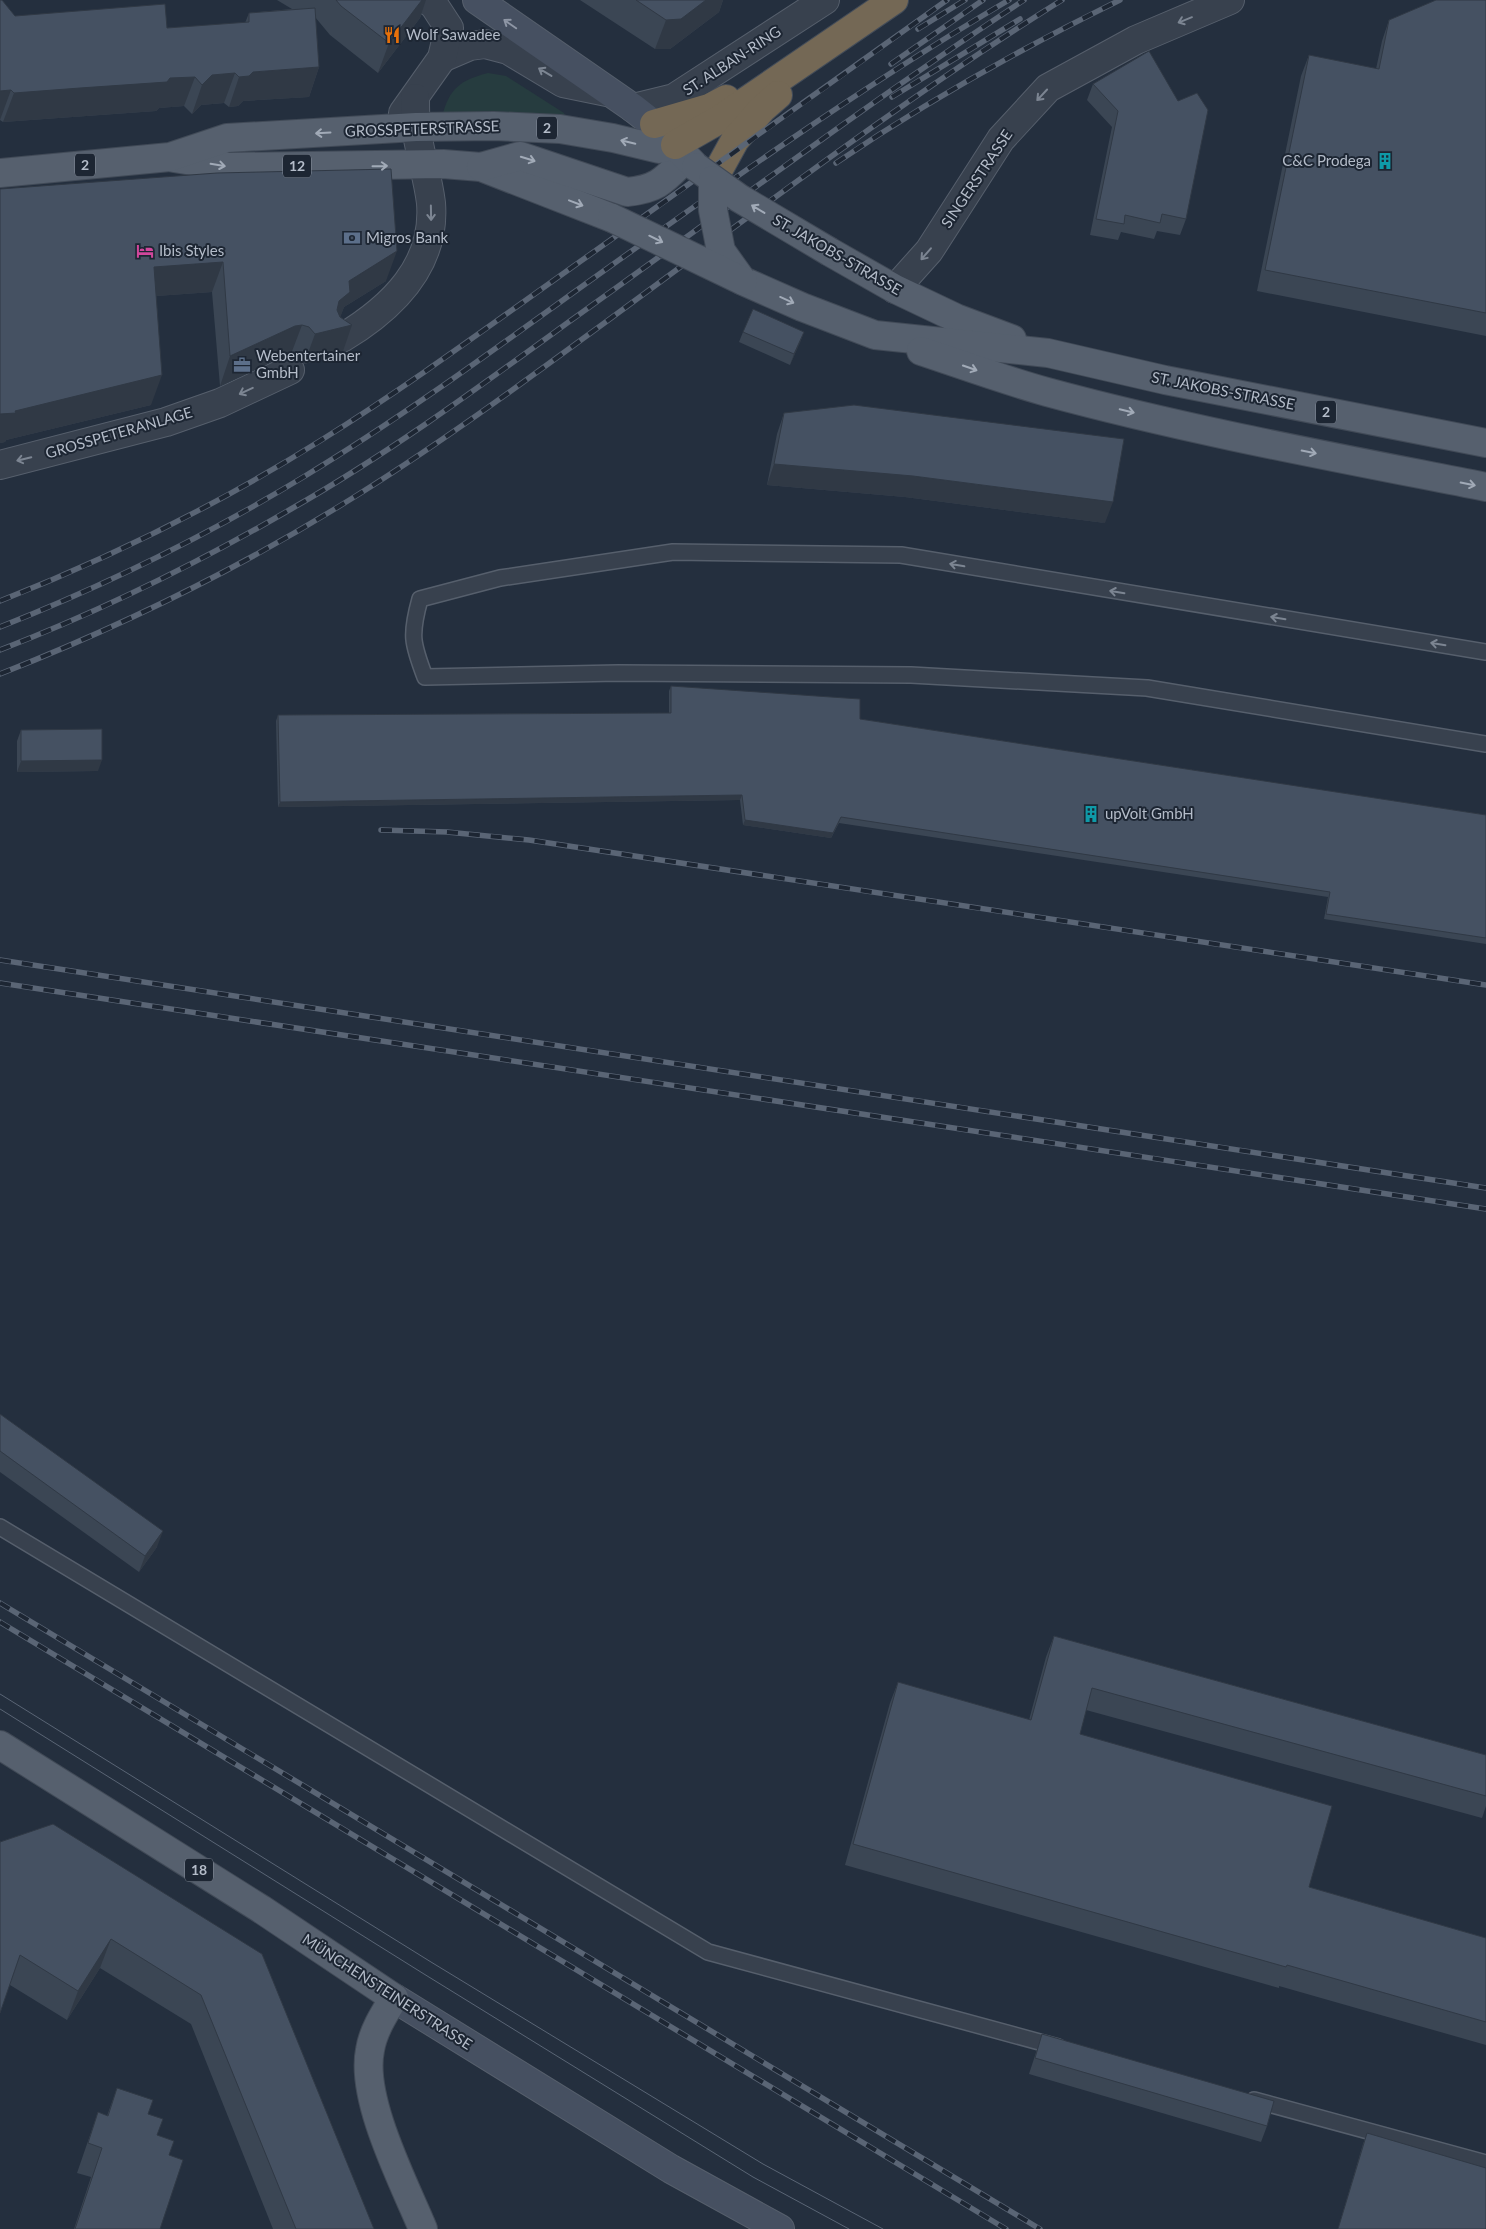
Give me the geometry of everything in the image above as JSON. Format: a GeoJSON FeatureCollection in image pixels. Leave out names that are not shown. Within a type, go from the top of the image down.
{"type":"FeatureCollection","features":[{"type":"Feature","properties":{"kind":"highway"},"geometry":{"type":"LineString","coordinates":[[693,162],[717,121],[894,0]]}},
{"type":"Feature","properties":{"kind":"highway"},"geometry":{"type":"LineString","coordinates":[[643,116],[714,106],[858,25]]}},
{"type":"Feature","properties":{"kind":"highway"},"geometry":{"type":"LineString","coordinates":[[693,162],[735,140],[762,109],[858,25]]}},
{"type":"Feature","properties":{"kind":"main road","name":"ST. JAKOBS-STRASSE"},"geometry":{"type":"LineString","coordinates":[[477,0],[643,116],[693,162],[739,198],[895,289],[956,318],[1048,353]]}},
{"type":"Feature","properties":{"kind":"main road","name":"GROSSPETERSTRASSE"},"geometry":{"type":"LineString","coordinates":[[0,174],[170,157],[227,138],[416,127],[494,126],[560,129],[613,138],[659,149],[693,162]]}},
{"type":"Feature","properties":{"kind":"main road","name":"GROSSPETERSTRASSE"},"geometry":{"type":"LineString","coordinates":[[170,157],[229,167],[425,165],[481,167],[520,156],[627,192],[644,191],[660,184],[693,162]]}},
{"type":"Feature","properties":{"kind":"main road","name":"ST. JAKOBS-STRASSE"},"geometry":{"type":"LineString","coordinates":[[693,162],[713,210],[721,252],[743,281],[802,307],[875,335],[1048,353],[1175,382],[1486,443]]}},
{"type":"Feature","properties":{"kind":"main road","name":"GROSSPETERSTRASSE"},"geometry":{"type":"LineString","coordinates":[[481,167],[612,218],[743,281]]}},
{"type":"Feature","properties":{"kind":"main road"},"geometry":{"type":"LineString","coordinates":[[875,335],[990,375],[1047,392],[1261,443],[1486,488]]}},
{"type":"Feature","properties":{"kind":"main road","name":"MÜNCHENSTEINERSTRASSE"},"geometry":{"type":"LineString","coordinates":[[0,1745],[253,1904],[394,1998],[671,2169],[780,2229]]}},
{"type":"Feature","properties":{"kind":"main road"},"geometry":{"type":"LineString","coordinates":[[394,1998],[379,2022],[370,2049],[368,2067],[378,2118],[423,2229]]}},
{"type":"Feature","properties":{"kind":"street"},"geometry":{"type":"LineString","coordinates":[[389,129],[415,98],[442,58],[449,28],[434,5],[427,0]]}},
{"type":"Feature","properties":{"kind":"street","name":"ST. ALBAN-RING"},"geometry":{"type":"LineString","coordinates":[[643,116],[825,0]]}},
{"type":"Feature","properties":{"kind":"street","name":"SINGERSTRASSE"},"geometry":{"type":"LineString","coordinates":[[895,289],[929,251],[1001,139],[1048,88],[1136,40],[1230,0]]}},
{"type":"Feature","properties":{"kind":"street","name":"ST. JAKOBS-STRASSE"},"geometry":{"type":"LineString","coordinates":[[442,58],[470,46],[485,44],[508,50],[563,83],[607,92]]}},
{"type":"Feature","properties":{"kind":"street"},"geometry":{"type":"LineString","coordinates":[[342,338],[372,318],[417,272],[431,232],[431,203],[416,127],[415,98]]}},
{"type":"Feature","properties":{"kind":"street","name":"GROSSPETERANLAGE"},"geometry":{"type":"LineString","coordinates":[[0,465],[166,422],[220,403],[290,370]]}},
{"type":"Feature","properties":{"kind":"lane"},"geometry":{"type":"LineString","coordinates":[[1486,652],[901,555],[673,552],[500,578],[420,600],[414,622],[413,644],[425,677],[618,673],[911,675],[1148,688],[1486,744]]}},
{"type":"Feature","properties":{"kind":"lane"},"geometry":{"type":"LineString","coordinates":[[0,1527],[708,1952],[1073,2051]]}},
{"type":"Feature","properties":{"kind":"lane"},"geometry":{"type":"LineString","coordinates":[[1236,2095],[1486,2163]]}},
{"type":"Feature","properties":{"kind":"green space"},"geometry":{"type":"Polygon","coordinates":[[[488,73],[506,76],[564,113],[566,119],[442,117],[448,99],[463,82],[488,73]]]}},
{"type":"Feature","properties":{"kind":"building"},"geometry":{"type":"Polygon","coordinates":[[[0,0],[15,16],[165,4],[167,28],[249,22],[249,13],[315,8],[319,67],[253,72],[249,76],[239,77],[235,73],[212,75],[202,85],[195,77],[170,78],[167,82],[14,93],[11,90],[0,91],[0,0]]]}},
{"type":"Feature","properties":{"kind":"building"},"geometry":{"type":"Polygon","coordinates":[[[336,0],[422,0],[389,43],[341,6],[336,0]]]}},
{"type":"Feature","properties":{"kind":"building"},"geometry":{"type":"Polygon","coordinates":[[[636,0],[706,0],[681,19],[666,20],[636,0]]]}},
{"type":"Feature","properties":{"kind":"building","name":"C&C Prodega"},"geometry":{"type":"Polygon","coordinates":[[[1436,0],[1486,0],[1486,313],[1265,270],[1309,55],[1379,69],[1389,20],[1436,0]]]}},
{"type":"Feature","properties":{"kind":"building"},"geometry":{"type":"Polygon","coordinates":[[[1149,51],[1178,101],[1197,93],[1208,110],[1186,219],[1162,214],[1160,223],[1125,215],[1124,224],[1096,219],[1118,111],[1093,84],[1149,51]]]}},
{"type":"Feature","properties":{"kind":"building"},"geometry":{"type":"Polygon","coordinates":[[[391,169],[397,251],[349,281],[350,292],[339,301],[337,310],[340,317],[352,325],[315,334],[309,327],[295,326],[230,356],[223,262],[154,267],[162,375],[15,411],[16,413],[0,414],[0,189],[217,173],[391,169]]]}},
{"type":"Feature","properties":{"kind":"building"},"geometry":{"type":"Polygon","coordinates":[[[753,309],[804,332],[794,354],[743,332],[753,309]]]}},
{"type":"Feature","properties":{"kind":"building"},"geometry":{"type":"Polygon","coordinates":[[[854,405],[1124,439],[1113,502],[913,476],[774,464],[784,413],[854,405]]]}},
{"type":"Feature","properties":{"kind":"building","name":"upVolt GmbH"},"geometry":{"type":"Polygon","coordinates":[[[671,686],[860,699],[860,719],[1486,815],[1486,938],[1326,914],[1330,892],[841,817],[833,833],[745,820],[742,795],[280,802],[278,715],[671,713],[671,686]]]}},
{"type":"Feature","properties":{"kind":"building"},"geometry":{"type":"Polygon","coordinates":[[[102,729],[102,760],[21,761],[21,730],[102,729]]]}},
{"type":"Feature","properties":{"kind":"building"},"geometry":{"type":"Polygon","coordinates":[[[0,1414],[163,1531],[145,1556],[0,1451],[0,1414]]]}},
{"type":"Feature","properties":{"kind":"building"},"geometry":{"type":"Polygon","coordinates":[[[1054,1636],[1486,1755],[1486,1796],[1092,1688],[1080,1734],[1332,1806],[1309,1887],[1486,1938],[1486,2022],[853,1844],[898,1682],[1031,1720],[1054,1636]]]}},
{"type":"Feature","properties":{"kind":"building"},"geometry":{"type":"Polygon","coordinates":[[[53,1824],[262,1954],[374,2229],[296,2229],[201,1995],[111,1939],[78,1991],[20,1955],[0,2013],[0,1842],[53,1824]]]}},
{"type":"Feature","properties":{"kind":"building"},"geometry":{"type":"Polygon","coordinates":[[[1042,2034],[1274,2101],[1267,2126],[1035,2058],[1042,2034]]]}},
{"type":"Feature","properties":{"kind":"building"},"geometry":{"type":"Polygon","coordinates":[[[117,2088],[153,2100],[148,2114],[163,2119],[157,2135],[174,2141],[169,2155],[183,2160],[160,2229],[75,2229],[102,2148],[88,2143],[98,2112],[108,2116],[117,2088]]]}},
{"type":"Feature","properties":{"kind":"building"},"geometry":{"type":"Polygon","coordinates":[[[1367,2133],[1486,2168],[1486,2229],[1338,2229],[1367,2133]]]}},
{"type":"Feature","properties":{"kind":"tram line"},"geometry":{"type":"LineString","coordinates":[[0,1694],[431,1962],[763,2164],[883,2229]]}},
{"type":"Feature","properties":{"kind":"tram line"},"geometry":{"type":"LineString","coordinates":[[0,1709],[753,2177],[849,2229]]}},
{"type":"Feature","properties":{"kind":"railway"},"geometry":{"type":"LineString","coordinates":[[0,601],[83,566],[165,528],[206,507],[323,439],[457,349],[947,0]]}},
{"type":"Feature","properties":{"kind":"railway"},"geometry":{"type":"LineString","coordinates":[[918,29],[965,0]]}},
{"type":"Feature","properties":{"kind":"railway"},"geometry":{"type":"LineString","coordinates":[[891,64],[983,0]]}},
{"type":"Feature","properties":{"kind":"railway"},"geometry":{"type":"LineString","coordinates":[[0,627],[79,594],[156,558],[231,519],[305,476],[443,386],[683,214],[790,140],[898,68],[1009,0]]}},
{"type":"Feature","properties":{"kind":"railway"},"geometry":{"type":"LineString","coordinates":[[0,650],[75,619],[185,567],[256,529],[363,466],[467,395],[852,118],[1024,0]]}},
{"type":"Feature","properties":{"kind":"railway"},"geometry":{"type":"LineString","coordinates":[[0,674],[46,656],[180,594],[266,549],[351,499],[439,442],[525,381],[878,123],[1062,0]]}},
{"type":"Feature","properties":{"kind":"railway"},"geometry":{"type":"LineString","coordinates":[[836,163],[870,140],[975,77],[1047,37],[1120,0]]}},
{"type":"Feature","properties":{"kind":"railway"},"geometry":{"type":"LineString","coordinates":[[892,97],[1020,19]]}},
{"type":"Feature","properties":{"kind":"railway"},"geometry":{"type":"LineString","coordinates":[[381,830],[447,832],[529,840],[1486,985]]}},
{"type":"Feature","properties":{"kind":"railway"},"geometry":{"type":"LineString","coordinates":[[0,960],[1486,1188]]}},
{"type":"Feature","properties":{"kind":"railway"},"geometry":{"type":"LineString","coordinates":[[0,983],[1486,1209]]}},
{"type":"Feature","properties":{"kind":"railway"},"geometry":{"type":"LineString","coordinates":[[0,1603],[1040,2229]]}},
{"type":"Feature","properties":{"kind":"railway"},"geometry":{"type":"LineString","coordinates":[[0,1622],[1006,2229]]}},
{"type":"Feature","properties":{"kind":"place","name":"Wolf Sawadee"},"geometry":{"type":"Point","coordinates":[392,35]}},
{"type":"Feature","properties":{"kind":"place","name":"C&C Prodega"},"geometry":{"type":"Point","coordinates":[1385,161]}},
{"type":"Feature","properties":{"kind":"place","name":"Migros Bank"},"geometry":{"type":"Point","coordinates":[352,238]}},
{"type":"Feature","properties":{"kind":"place","name":"Ibis Styles"},"geometry":{"type":"Point","coordinates":[145,251]}},
{"type":"Feature","properties":{"kind":"place","name":"Webentertainer GmbH"},"geometry":{"type":"Point","coordinates":[242,365]}},
{"type":"Feature","properties":{"kind":"place","name":"upVolt GmbH"},"geometry":{"type":"Point","coordinates":[1091,814]}}]}
